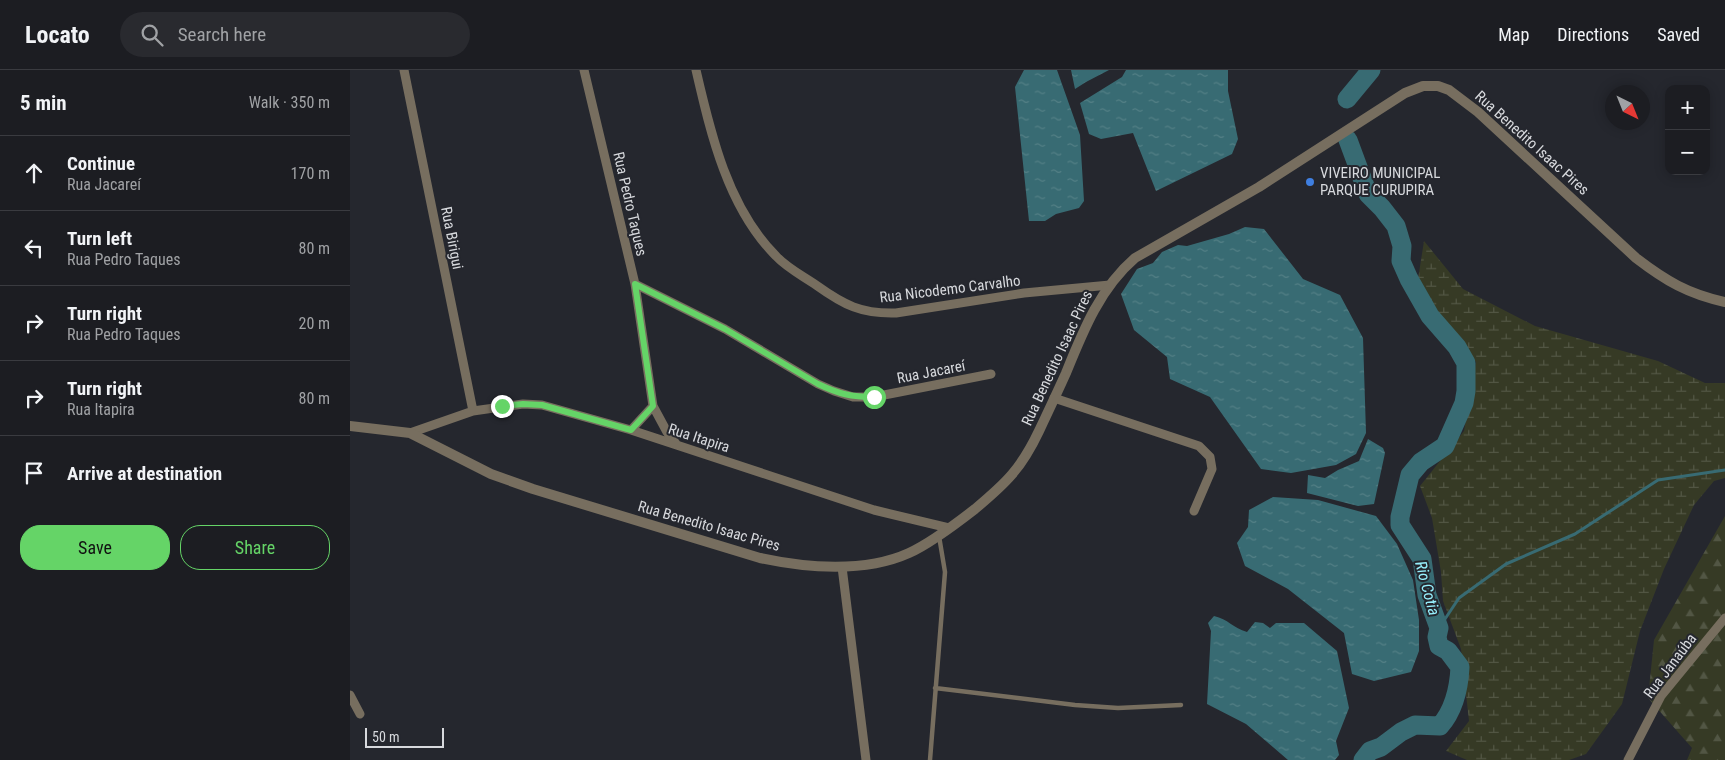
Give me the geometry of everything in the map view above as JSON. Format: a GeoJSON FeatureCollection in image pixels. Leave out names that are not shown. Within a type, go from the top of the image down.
{"type":"FeatureCollection","features":[{"type":"Feature","properties":{"kind":"street","name":"Rua Birigui"},"geometry":{"type":"LineString","coordinates":[[404,70],[473,411]]}},
{"type":"Feature","properties":{"kind":"street","name":"Rua Pedro Taques"},"geometry":{"type":"LineString","coordinates":[[584,70],[635,284],[653,406],[667,432],[677,445]]}},
{"type":"Feature","properties":{"kind":"street","name":"Rua Nicodemo Carvalho"},"geometry":{"type":"LineString","coordinates":[[696,70],[716,146],[739,206],[754,230],[778,258],[841,302],[878,314],[896,313],[1024,294],[1110,285]]}},
{"type":"Feature","properties":{"kind":"street","name":"Rua Benedito Isaac Pires"},"geometry":{"type":"LineString","coordinates":[[350,426],[410,433],[492,474],[601,511],[760,558],[792,565],[842,567],[874,563],[909,553],[967,516],[1017,470],[1028,452],[1098,303],[1120,271],[1135,258],[1259,187],[1405,93],[1423,86],[1438,86],[1449,90],[1478,112],[1636,258],[1653,271],[1677,286],[1708,298],[1725,302]]}},
{"type":"Feature","properties":{"kind":"street","name":"Rua Jacareí"},"geometry":{"type":"LineString","coordinates":[[635,284],[725,329],[818,384],[853,397],[874,397],[991,374]]}},
{"type":"Feature","properties":{"kind":"street"},"geometry":{"type":"LineString","coordinates":[[1054,398],[1199,446],[1210,457],[1212,469],[1194,511]]}},
{"type":"Feature","properties":{"kind":"street","name":"Rua Itapira"},"geometry":{"type":"LineString","coordinates":[[410,433],[473,411],[523,404],[542,405],[631,430],[874,510],[949,528]]}},
{"type":"Feature","properties":{"kind":"street"},"geometry":{"type":"LineString","coordinates":[[631,430],[653,406]]}},
{"type":"Feature","properties":{"kind":"street"},"geometry":{"type":"LineString","coordinates":[[842,567],[866,760]]}},
{"type":"Feature","properties":{"kind":"street","name":"Rua Janaúba"},"geometry":{"type":"LineString","coordinates":[[1628,760],[1661,696],[1725,618]]}},
{"type":"Feature","properties":{"kind":"street"},"geometry":{"type":"LineString","coordinates":[[350,695],[360,714]]}},
{"type":"Feature","properties":{"kind":"lane"},"geometry":{"type":"LineString","coordinates":[[930,760],[945,572],[939,535]]}},
{"type":"Feature","properties":{"kind":"lane"},"geometry":{"type":"LineString","coordinates":[[935,688],[1026,700],[1101,707],[1181,705]]}},
{"type":"Feature","properties":{"kind":"green space"},"geometry":{"type":"Polygon","coordinates":[[[1424,241],[1463,289],[1535,326],[1658,361],[1705,383],[1725,383],[1725,478],[1714,481],[1694,505],[1664,569],[1640,631],[1622,704],[1586,754],[1569,760],[1467,760],[1446,751],[1469,721],[1461,649],[1443,601],[1441,572],[1432,518],[1420,486],[1464,431],[1476,362],[1416,292],[1424,241]]]}},
{"type":"Feature","properties":{"kind":"green space"},"geometry":{"type":"Polygon","coordinates":[[[1725,516],[1725,760],[1687,760],[1692,748],[1648,698],[1654,640],[1725,516]]]}},
{"type":"Feature","properties":{"kind":"water"},"geometry":{"type":"Polygon","coordinates":[[[1024,70],[1057,70],[1080,135],[1084,201],[1079,208],[1056,214],[1045,221],[1029,221],[1015,87],[1024,70]]]}},
{"type":"Feature","properties":{"kind":"water"},"geometry":{"type":"Polygon","coordinates":[[[1071,70],[1109,70],[1075,89],[1071,70]]]}},
{"type":"Feature","properties":{"kind":"water"},"geometry":{"type":"Polygon","coordinates":[[[1126,70],[1228,70],[1228,91],[1238,139],[1232,154],[1156,191],[1133,133],[1101,139],[1089,134],[1080,103],[1122,77],[1126,70]]]}},
{"type":"Feature","properties":{"kind":"water"},"geometry":{"type":"Polygon","coordinates":[[[1245,227],[1264,229],[1303,279],[1340,295],[1363,338],[1366,433],[1356,454],[1336,465],[1291,473],[1261,469],[1210,397],[1170,379],[1167,357],[1134,330],[1121,294],[1137,269],[1153,263],[1162,252],[1178,245],[1187,246],[1229,234],[1245,227]]]}},
{"type":"Feature","properties":{"kind":"water"},"geometry":{"type":"Polygon","coordinates":[[[1368,439],[1383,448],[1385,453],[1374,504],[1358,506],[1307,493],[1308,475],[1325,478],[1359,461],[1368,439]]]}},
{"type":"Feature","properties":{"kind":"water"},"geometry":{"type":"Polygon","coordinates":[[[1273,497],[1318,500],[1376,516],[1397,544],[1413,580],[1419,620],[1419,651],[1411,672],[1374,681],[1352,674],[1344,633],[1288,589],[1245,566],[1237,543],[1248,527],[1249,510],[1273,497]]]}},
{"type":"Feature","properties":{"kind":"water"},"geometry":{"type":"Polygon","coordinates":[[[1214,616],[1247,632],[1255,622],[1263,623],[1270,628],[1276,623],[1304,623],[1337,651],[1349,708],[1336,741],[1339,755],[1335,760],[1288,760],[1246,724],[1207,704],[1211,631],[1208,623],[1214,616]]]}},
{"type":"Feature","properties":{"kind":"waterway","name":"Rio Cotia"},"geometry":{"type":"LineString","coordinates":[[1347,99],[1371,70]]}},
{"type":"Feature","properties":{"kind":"waterway","name":"Rio Cotia"},"geometry":{"type":"LineString","coordinates":[[1348,140],[1368,194],[1396,226],[1402,246],[1401,261],[1409,279],[1430,316],[1457,347],[1466,363],[1464,403],[1445,446],[1421,462],[1410,475],[1400,517],[1400,525],[1422,559],[1427,595],[1439,628],[1437,637],[1439,646],[1448,651],[1460,667],[1457,691],[1449,713],[1440,726],[1415,725],[1401,732],[1381,747],[1370,751],[1363,760]]}},
{"type":"Feature","properties":{"kind":"waterway"},"geometry":{"type":"LineString","coordinates":[[1439,628],[1459,598],[1506,564],[1575,534],[1658,480],[1725,470]]}},
{"type":"Feature","properties":{"kind":"place","name":"VIVEIRO MUNICIPAL PARQUE CURUPIRA"},"geometry":{"type":"Point","coordinates":[1310,182]}},
{"type":"Feature","properties":{"kind":"route"},"geometry":{"type":"LineString","coordinates":[[502,406],[542,405],[631,430],[653,406],[635,284],[725,329],[818,384],[853,397],[874,397]]}}]}
